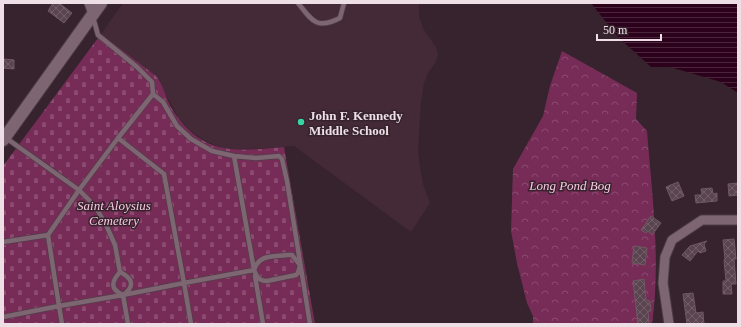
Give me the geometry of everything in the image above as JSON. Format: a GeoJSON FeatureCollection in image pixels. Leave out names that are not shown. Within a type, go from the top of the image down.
{"type":"FeatureCollection","features":[{"type":"Feature","properties":{"kind":"main road"},"geometry":{"type":"LineString","coordinates":[[4,138],[91,9],[102,3]]}},
{"type":"Feature","properties":{"kind":"street"},"geometry":{"type":"LineString","coordinates":[[669,324],[663,283],[665,257],[672,240],[702,220],[738,220]]}},
{"type":"Feature","properties":{"kind":"lane"},"geometry":{"type":"LineString","coordinates":[[298,3],[309,17],[318,23],[330,24],[340,18],[344,3]]}},
{"type":"Feature","properties":{"kind":"lane"},"geometry":{"type":"LineString","coordinates":[[62,324],[48,235],[79,190],[153,94],[152,82],[137,67],[98,35],[91,9]]}},
{"type":"Feature","properties":{"kind":"lane"},"geometry":{"type":"LineString","coordinates":[[153,94],[162,102],[177,126],[192,139],[212,151],[234,156],[256,158],[279,156],[282,159],[310,324]]}},
{"type":"Feature","properties":{"kind":"lane"},"geometry":{"type":"LineString","coordinates":[[4,138],[79,190],[98,211],[115,245],[120,272]]}},
{"type":"Feature","properties":{"kind":"lane"},"geometry":{"type":"LineString","coordinates":[[118,138],[164,174],[191,324]]}},
{"type":"Feature","properties":{"kind":"lane"},"geometry":{"type":"LineString","coordinates":[[234,156],[263,324]]}},
{"type":"Feature","properties":{"kind":"lane"},"geometry":{"type":"LineString","coordinates":[[3,242],[48,235]]}},
{"type":"Feature","properties":{"kind":"lane"},"geometry":{"type":"LineString","coordinates":[[287,255],[292,255],[300,265],[296,275],[267,281],[258,279],[254,270],[256,264],[260,260],[287,255]]}},
{"type":"Feature","properties":{"kind":"lane"},"geometry":{"type":"LineString","coordinates":[[3,317],[254,270]]}},
{"type":"Feature","properties":{"kind":"lane"},"geometry":{"type":"LineString","coordinates":[[120,272],[127,275],[131,286],[130,290],[123,295]]}},
{"type":"Feature","properties":{"kind":"lane"},"geometry":{"type":"LineString","coordinates":[[120,272],[114,279],[113,286],[116,292],[123,295]]}},
{"type":"Feature","properties":{"kind":"lane"},"geometry":{"type":"LineString","coordinates":[[123,295],[128,324]]}},
{"type":"Feature","properties":{"kind":"shaded area","name":"John F. Kennedy Middle School"},"geometry":{"type":"Polygon","coordinates":[[[123,3],[419,3],[419,16],[424,30],[436,47],[438,55],[436,62],[429,71],[424,83],[421,102],[418,150],[423,184],[430,203],[411,232],[294,146],[241,150],[221,148],[202,139],[188,129],[178,117],[156,76],[101,34],[123,3]]]}},
{"type":"Feature","properties":{"kind":"shaded area"},"geometry":{"type":"Polygon","coordinates":[[[591,3],[738,3],[738,93],[721,82],[670,67],[651,67],[617,36],[591,3]]]}},
{"type":"Feature","properties":{"kind":"green space","name":"Saint Aloysius Cemetery"},"geometry":{"type":"Polygon","coordinates":[[[101,34],[156,76],[172,109],[184,125],[196,136],[221,148],[250,150],[284,147],[315,324],[3,324],[3,166],[101,34]]]}},
{"type":"Feature","properties":{"kind":"green space","name":"Long Pond Bog"},"geometry":{"type":"Polygon","coordinates":[[[562,51],[637,93],[636,119],[647,131],[655,228],[656,276],[652,324],[533,324],[533,316],[527,303],[511,231],[513,169],[543,116],[550,86],[562,51]]]}},
{"type":"Feature","properties":{"kind":"building"},"geometry":{"type":"Polygon","coordinates":[[[53,3],[59,3],[72,13],[64,23],[48,11],[53,3]]]}},
{"type":"Feature","properties":{"kind":"building"},"geometry":{"type":"Polygon","coordinates":[[[3,59],[14,60],[14,69],[3,68],[3,59]]]}},
{"type":"Feature","properties":{"kind":"building"},"geometry":{"type":"Polygon","coordinates":[[[678,182],[684,196],[672,201],[666,187],[678,182]]]}},
{"type":"Feature","properties":{"kind":"building"},"geometry":{"type":"Polygon","coordinates":[[[738,183],[738,195],[729,196],[728,184],[738,183]]]}},
{"type":"Feature","properties":{"kind":"building"},"geometry":{"type":"Polygon","coordinates":[[[712,188],[713,194],[717,193],[717,201],[696,203],[695,195],[702,195],[701,189],[712,188]]]}},
{"type":"Feature","properties":{"kind":"building"},"geometry":{"type":"Polygon","coordinates":[[[651,216],[661,223],[652,235],[648,231],[646,233],[641,230],[651,216]]]}},
{"type":"Feature","properties":{"kind":"building"},"geometry":{"type":"Polygon","coordinates":[[[734,239],[736,284],[731,284],[732,294],[723,294],[723,281],[726,281],[723,240],[734,239]]]}},
{"type":"Feature","properties":{"kind":"building"},"geometry":{"type":"Polygon","coordinates":[[[707,241],[704,244],[706,251],[700,253],[698,251],[690,261],[682,255],[690,246],[707,241]]]}},
{"type":"Feature","properties":{"kind":"building"},"geometry":{"type":"Polygon","coordinates":[[[634,246],[647,248],[645,265],[632,263],[634,246]]]}},
{"type":"Feature","properties":{"kind":"building"},"geometry":{"type":"Polygon","coordinates":[[[644,279],[646,300],[650,301],[651,311],[648,311],[649,324],[638,324],[633,281],[644,279]]]}},
{"type":"Feature","properties":{"kind":"building"},"geometry":{"type":"Polygon","coordinates":[[[693,293],[696,313],[703,312],[704,324],[687,324],[683,294],[693,293]]]}},
{"type":"Feature","properties":{"kind":"place","name":"John F. Kennedy Middle School"},"geometry":{"type":"Point","coordinates":[301,122]}}]}
